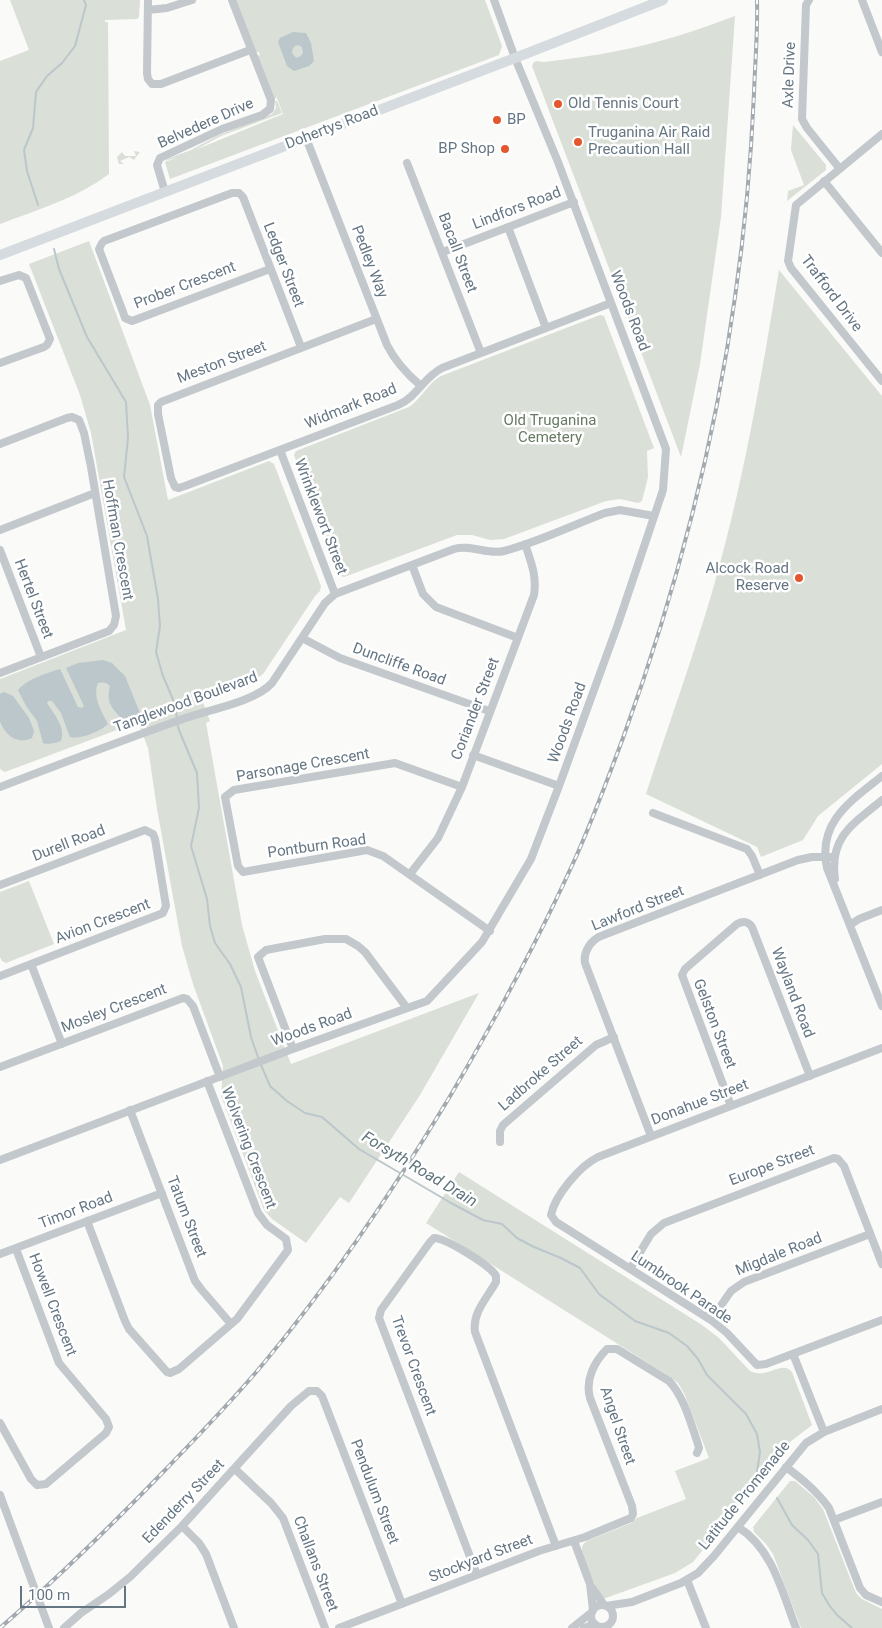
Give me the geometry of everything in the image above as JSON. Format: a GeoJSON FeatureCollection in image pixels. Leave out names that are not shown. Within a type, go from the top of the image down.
{"type":"FeatureCollection","features":[{"type":"Feature","properties":{"kind":"main road","name":"Dohertys Road"},"geometry":{"type":"LineString","coordinates":[[0,255],[663,0]]}},
{"type":"Feature","properties":{"kind":"street"},"geometry":{"type":"LineString","coordinates":[[148,0],[146,24],[147,73],[148,79],[152,84],[161,84],[250,50]]}},
{"type":"Feature","properties":{"kind":"street"},"geometry":{"type":"LineString","coordinates":[[148,10],[167,8],[192,0]]}},
{"type":"Feature","properties":{"kind":"street","name":"Belvedere Drive"},"geometry":{"type":"LineString","coordinates":[[165,192],[157,166],[160,158],[270,109],[271,100],[232,0]]}},
{"type":"Feature","properties":{"kind":"street","name":"Woods Road"},"geometry":{"type":"LineString","coordinates":[[0,1160],[427,1001],[482,942],[531,859],[618,624],[663,490],[666,449],[574,202],[515,58],[494,0]]}},
{"type":"Feature","properties":{"kind":"street","name":"Axle Drive"},"geometry":{"type":"LineString","coordinates":[[809,0],[806,5],[802,119],[806,128],[840,169]]}},
{"type":"Feature","properties":{"kind":"street"},"geometry":{"type":"LineString","coordinates":[[862,0],[882,52]]}},
{"type":"Feature","properties":{"kind":"street","name":"Trafford Drive"},"geometry":{"type":"LineString","coordinates":[[882,134],[795,207],[788,264],[882,381]]}},
{"type":"Feature","properties":{"kind":"street","name":"Pedley Way"},"geometry":{"type":"LineString","coordinates":[[306,138],[391,354],[411,378],[421,386]]}},
{"type":"Feature","properties":{"kind":"street","name":"Bacall Street"},"geometry":{"type":"LineString","coordinates":[[407,163],[481,353]]}},
{"type":"Feature","properties":{"kind":"street"},"geometry":{"type":"LineString","coordinates":[[824,182],[882,253]]}},
{"type":"Feature","properties":{"kind":"street","name":"Ledger Street"},"geometry":{"type":"LineString","coordinates":[[239,192],[243,197],[301,348]]}},
{"type":"Feature","properties":{"kind":"street","name":"Prober Crescent"},"geometry":{"type":"LineString","coordinates":[[239,192],[232,193],[102,243],[99,249],[123,312],[128,320],[138,319],[270,269]]}},
{"type":"Feature","properties":{"kind":"street","name":"Lindfors Road"},"geometry":{"type":"LineString","coordinates":[[442,252],[574,202]]}},
{"type":"Feature","properties":{"kind":"street"},"geometry":{"type":"LineString","coordinates":[[508,227],[546,328]]}},
{"type":"Feature","properties":{"kind":"street"},"geometry":{"type":"LineString","coordinates":[[875,244],[882,238]]}},
{"type":"Feature","properties":{"kind":"street"},"geometry":{"type":"LineString","coordinates":[[0,281],[19,275],[26,278],[50,338],[44,347],[0,363]]}},
{"type":"Feature","properties":{"kind":"street","name":"Widmark Road"},"geometry":{"type":"LineString","coordinates":[[175,487],[185,486],[405,402],[434,372],[612,303]]}},
{"type":"Feature","properties":{"kind":"street","name":"Meston Street"},"geometry":{"type":"LineString","coordinates":[[175,487],[171,478],[158,414],[158,405],[161,402],[376,319]]}},
{"type":"Feature","properties":{"kind":"street","name":"Hoffman Crescent"},"geometry":{"type":"LineString","coordinates":[[0,444],[67,418],[79,420],[84,432],[116,622],[109,631],[0,673]]}},
{"type":"Feature","properties":{"kind":"street","name":"Wrinklewort Street"},"geometry":{"type":"LineString","coordinates":[[280,450],[335,594]]}},
{"type":"Feature","properties":{"kind":"street"},"geometry":{"type":"LineString","coordinates":[[0,530],[95,493]]}},
{"type":"Feature","properties":{"kind":"street","name":"Tanglewood Boulevard"},"geometry":{"type":"LineString","coordinates":[[0,787],[186,717],[251,697],[268,688],[324,603],[335,594],[461,547],[496,552],[525,544],[605,513],[620,510],[654,516]]}},
{"type":"Feature","properties":{"kind":"street","name":"Coriander Street"},"geometry":{"type":"LineString","coordinates":[[410,874],[438,838],[462,787],[534,594],[536,583],[534,570],[525,544]]}},
{"type":"Feature","properties":{"kind":"street","name":"Hertel Street"},"geometry":{"type":"LineString","coordinates":[[0,550],[41,657]]}},
{"type":"Feature","properties":{"kind":"street"},"geometry":{"type":"LineString","coordinates":[[412,565],[423,594],[436,607],[518,638]]}},
{"type":"Feature","properties":{"kind":"street","name":"Duncliffe Road"},"geometry":{"type":"LineString","coordinates":[[302,638],[340,658],[489,711]]}},
{"type":"Feature","properties":{"kind":"street"},"geometry":{"type":"LineString","coordinates":[[473,755],[559,786]]}},
{"type":"Feature","properties":{"kind":"street","name":"Parsonage Crescent"},"geometry":{"type":"LineString","coordinates":[[243,872],[238,866],[225,798],[234,790],[395,763],[462,787]]}},
{"type":"Feature","properties":{"kind":"street"},"geometry":{"type":"LineString","coordinates":[[882,776],[847,804],[832,823],[825,856],[827,868],[837,888],[882,1006]]}},
{"type":"Feature","properties":{"kind":"street"},"geometry":{"type":"LineString","coordinates":[[837,888],[834,857],[843,833],[882,800]]}},
{"type":"Feature","properties":{"kind":"street"},"geometry":{"type":"LineString","coordinates":[[654,813],[747,849],[751,853],[760,875]]}},
{"type":"Feature","properties":{"kind":"street","name":"Durell Road"},"geometry":{"type":"LineString","coordinates":[[0,884],[140,832],[149,831]]}},
{"type":"Feature","properties":{"kind":"street","name":"Avion Crescent"},"geometry":{"type":"LineString","coordinates":[[0,976],[162,913],[165,910],[165,901],[155,839],[149,831]]}},
{"type":"Feature","properties":{"kind":"street","name":"Pontburn Road"},"geometry":{"type":"LineString","coordinates":[[243,872],[367,850],[384,856],[490,931]]}},
{"type":"Feature","properties":{"kind":"street","name":"Lawford Street"},"geometry":{"type":"LineString","coordinates":[[652,1136],[584,960],[593,939],[803,859],[825,856],[834,857]]}},
{"type":"Feature","properties":{"kind":"street"},"geometry":{"type":"LineString","coordinates":[[850,924],[882,910]]}},
{"type":"Feature","properties":{"kind":"street","name":"Wayland Road"},"geometry":{"type":"LineString","coordinates":[[746,922],[752,927],[810,1076]]}},
{"type":"Feature","properties":{"kind":"street","name":"Gelston Street"},"geometry":{"type":"LineString","coordinates":[[731,1106],[682,975],[685,969],[737,924],[746,922]]}},
{"type":"Feature","properties":{"kind":"street"},"geometry":{"type":"LineString","coordinates":[[292,1050],[258,957],[266,950],[325,939],[346,939],[365,952],[407,1008]]}},
{"type":"Feature","properties":{"kind":"street"},"geometry":{"type":"LineString","coordinates":[[31,964],[62,1044]]}},
{"type":"Feature","properties":{"kind":"street","name":"Mosley Crescent"},"geometry":{"type":"LineString","coordinates":[[0,1067],[183,998],[187,999],[193,1006],[220,1077]]}},
{"type":"Feature","properties":{"kind":"street","name":"Ladbroke Street"},"geometry":{"type":"LineString","coordinates":[[500,1142],[500,1131],[503,1125],[596,1045],[614,1037]]}},
{"type":"Feature","properties":{"kind":"street","name":"Donahue Street"},"geometry":{"type":"LineString","coordinates":[[551,1215],[572,1178],[586,1164],[652,1136],[882,1048]]}},
{"type":"Feature","properties":{"kind":"street","name":"Wolvering Crescent"},"geometry":{"type":"LineString","coordinates":[[87,1221],[129,1329],[162,1368],[170,1373],[179,1369],[241,1314],[288,1250],[286,1239],[267,1225],[258,1213],[208,1081]]}},
{"type":"Feature","properties":{"kind":"street","name":"Tatum Street"},"geometry":{"type":"LineString","coordinates":[[130,1110],[195,1280],[231,1324]]}},
{"type":"Feature","properties":{"kind":"street","name":"Europe Street"},"geometry":{"type":"LineString","coordinates":[[630,1269],[651,1234],[664,1223],[834,1158],[838,1159],[844,1166],[882,1264]]}},
{"type":"Feature","properties":{"kind":"street","name":"Timor Road"},"geometry":{"type":"LineString","coordinates":[[0,1254],[162,1193]]}},
{"type":"Feature","properties":{"kind":"street","name":"Lumbrook Parade"},"geometry":{"type":"LineString","coordinates":[[551,1215],[556,1222],[722,1328],[757,1365],[763,1365],[882,1320]]}},
{"type":"Feature","properties":{"kind":"street","name":"Migdale Road"},"geometry":{"type":"LineString","coordinates":[[711,1320],[731,1291],[744,1282],[870,1234]]}},
{"type":"Feature","properties":{"kind":"street","name":"Trevor Crescent"},"geometry":{"type":"LineString","coordinates":[[477,1575],[379,1318],[381,1310],[434,1238],[446,1241],[491,1269],[496,1276],[496,1282],[476,1316],[475,1332],[556,1546]]}},
{"type":"Feature","properties":{"kind":"street","name":"Howell Crescent"},"geometry":{"type":"LineString","coordinates":[[0,1423],[31,1479],[37,1486],[46,1484],[106,1433],[109,1427],[106,1419],[59,1363],[16,1248]]}},
{"type":"Feature","properties":{"kind":"street","name":"Angel Street"},"geometry":{"type":"LineString","coordinates":[[633,1516],[632,1506],[588,1392],[588,1382],[591,1373],[605,1351],[612,1348],[618,1349],[669,1381],[681,1398],[699,1446],[697,1453]]}},
{"type":"Feature","properties":{"kind":"street"},"geometry":{"type":"LineString","coordinates":[[793,1354],[824,1432]]}},
{"type":"Feature","properties":{"kind":"street","name":"Edenderry Street"},"geometry":{"type":"LineString","coordinates":[[64,1628],[123,1582],[182,1526],[291,1406],[308,1392],[317,1392]]}},
{"type":"Feature","properties":{"kind":"street","name":"Pendulum Street"},"geometry":{"type":"LineString","coordinates":[[317,1392],[322,1396],[402,1604]]}},
{"type":"Feature","properties":{"kind":"street","name":"Latitude Promenade"},"geometry":{"type":"LineString","coordinates":[[605,1605],[632,1602],[687,1580],[708,1563],[806,1443],[824,1432],[882,1409]]}},
{"type":"Feature","properties":{"kind":"street"},"geometry":{"type":"LineString","coordinates":[[786,1467],[818,1493],[829,1508],[860,1588],[866,1594],[882,1602]]}},
{"type":"Feature","properties":{"kind":"street","name":"Challans Street"},"geometry":{"type":"LineString","coordinates":[[235,1469],[271,1503],[283,1518],[325,1628]]}},
{"type":"Feature","properties":{"kind":"street"},"geometry":{"type":"LineString","coordinates":[[0,1495],[49,1628]]}},
{"type":"Feature","properties":{"kind":"street"},"geometry":{"type":"LineString","coordinates":[[0,1502],[33,1583]]}},
{"type":"Feature","properties":{"kind":"street"},"geometry":{"type":"LineString","coordinates":[[834,1520],[882,1502]]}},
{"type":"Feature","properties":{"kind":"street","name":"Stockyard Street"},"geometry":{"type":"LineString","coordinates":[[338,1628],[477,1575],[625,1522],[633,1516]]}},
{"type":"Feature","properties":{"kind":"street"},"geometry":{"type":"LineString","coordinates":[[182,1526],[199,1543],[206,1554],[234,1628]]}},
{"type":"Feature","properties":{"kind":"street"},"geometry":{"type":"LineString","coordinates":[[738,1527],[757,1542],[766,1553],[796,1628]]}},
{"type":"Feature","properties":{"kind":"street"},"geometry":{"type":"LineString","coordinates":[[574,1541],[590,1584],[605,1605],[611,1609],[613,1622],[606,1626],[584,1628]]}},
{"type":"Feature","properties":{"kind":"street"},"geometry":{"type":"LineString","coordinates":[[687,1580],[706,1628]]}},
{"type":"Feature","properties":{"kind":"street"},"geometry":{"type":"LineString","coordinates":[[590,1584],[592,1620],[598,1626]]}},
{"type":"Feature","properties":{"kind":"street","name":"Latitude Promenade"},"geometry":{"type":"LineString","coordinates":[[613,1622],[632,1602]]}},
{"type":"Feature","properties":{"kind":"street"},"geometry":{"type":"LineString","coordinates":[[572,1628],[598,1606],[605,1605]]}},
{"type":"Feature","properties":{"kind":"green space"},"geometry":{"type":"Polygon","coordinates":[[[10,0],[140,0],[139,17],[137,19],[105,20],[105,22],[108,22],[109,174],[70,197],[0,224],[0,61],[29,50],[10,0]]]}},
{"type":"Feature","properties":{"kind":"green space"},"geometry":{"type":"Polygon","coordinates":[[[235,0],[485,0],[502,46],[499,55],[170,179],[165,162],[178,157],[165,161],[167,159],[191,150],[219,135],[272,114],[276,108],[275,101],[277,101],[282,113],[221,136],[195,150],[283,114],[276,96],[274,99],[257,56],[260,55],[259,52],[256,52],[235,0]]]}},
{"type":"Feature","properties":{"kind":"green space"},"geometry":{"type":"Polygon","coordinates":[[[735,16],[721,217],[700,364],[681,457],[532,66],[537,61],[544,62],[590,56],[647,45],[735,16]]]}},
{"type":"Feature","properties":{"kind":"green space"},"geometry":{"type":"Polygon","coordinates":[[[793,125],[826,165],[826,170],[787,201],[788,191],[804,185],[791,150],[793,125]]]}},
{"type":"Feature","properties":{"kind":"green space"},"geometry":{"type":"Polygon","coordinates":[[[134,151],[140,152],[134,160],[129,157],[120,161],[124,164],[119,164],[117,157],[122,152],[125,156],[136,156],[134,151]]]}},
{"type":"Feature","properties":{"kind":"green space"},"geometry":{"type":"Polygon","coordinates":[[[89,241],[150,405],[168,500],[269,461],[274,464],[321,586],[320,591],[263,674],[251,683],[203,702],[210,721],[206,723],[242,925],[255,971],[291,1064],[479,993],[420,1095],[349,1203],[340,1197],[306,1243],[272,1219],[264,1210],[221,1096],[223,1066],[193,984],[182,946],[148,748],[138,722],[5,772],[0,768],[0,679],[126,630],[91,433],[80,395],[29,264],[89,241]]]}},
{"type":"Feature","properties":{"kind":"green space","name":"Alcock Road Reserve"},"geometry":{"type":"Polygon","coordinates":[[[779,270],[882,396],[882,764],[818,816],[803,840],[761,857],[757,847],[646,794],[711,596],[722,556],[750,434],[779,270]]]}},
{"type":"Feature","properties":{"kind":"green space","name":"Old Truganina Cemetery"},"geometry":{"type":"Polygon","coordinates":[[[600,315],[604,316],[654,448],[647,451],[648,477],[642,501],[638,503],[620,499],[606,501],[504,539],[490,540],[472,535],[457,535],[344,577],[340,576],[294,455],[296,451],[409,407],[441,376],[600,315]]]}},
{"type":"Feature","properties":{"kind":"green space"},"geometry":{"type":"Polygon","coordinates":[[[29,881],[54,944],[6,963],[0,957],[0,892],[29,881]]]}},
{"type":"Feature","properties":{"kind":"green space"},"geometry":{"type":"Polygon","coordinates":[[[459,1172],[702,1325],[719,1338],[750,1371],[762,1373],[784,1368],[792,1372],[812,1425],[790,1442],[693,1562],[675,1573],[603,1599],[583,1558],[582,1547],[587,1541],[631,1523],[637,1518],[686,1499],[675,1471],[709,1458],[684,1393],[678,1383],[667,1375],[426,1223],[459,1172]]]}},
{"type":"Feature","properties":{"kind":"green space"},"geometry":{"type":"Polygon","coordinates":[[[790,1481],[795,1481],[814,1497],[823,1509],[856,1593],[862,1599],[882,1609],[882,1628],[801,1628],[773,1554],[754,1532],[753,1527],[790,1481]]]}},
{"type":"Feature","properties":{"kind":"shaded area"},"geometry":{"type":"Polygon","coordinates":[[[293,32],[306,33],[311,43],[314,61],[309,66],[294,71],[287,66],[278,42],[280,38],[293,32]],[[298,45],[293,48],[292,53],[296,58],[303,53],[302,47],[298,45]]]}},
{"type":"Feature","properties":{"kind":"shaded area"},"geometry":{"type":"Polygon","coordinates":[[[103,660],[112,663],[125,676],[140,713],[132,718],[122,719],[110,704],[110,686],[98,683],[96,688],[97,699],[108,724],[90,734],[74,738],[70,737],[61,713],[52,701],[48,701],[47,703],[61,726],[62,736],[61,741],[50,744],[43,743],[37,721],[26,706],[18,690],[32,680],[60,669],[78,707],[82,708],[84,706],[66,668],[78,663],[103,660]]]}},
{"type":"Feature","properties":{"kind":"shaded area"},"geometry":{"type":"Polygon","coordinates":[[[4,692],[13,696],[29,718],[34,731],[32,738],[17,740],[9,735],[3,727],[0,722],[0,694],[4,692]]]}},
{"type":"Feature","properties":{"kind":"waterway","name":"Forsyth Road Drain"},"geometry":{"type":"LineString","coordinates":[[38,205],[27,171],[24,150],[33,128],[36,92],[47,76],[62,63],[75,46],[86,5],[84,0]]}},
{"type":"Feature","properties":{"kind":"waterway","name":"Forsyth Road Drain"},"geometry":{"type":"LineString","coordinates":[[54,249],[59,269],[87,337],[126,402],[128,438],[124,477],[147,536],[158,599],[160,626],[156,652],[163,676],[174,702],[177,718]]}},
{"type":"Feature","properties":{"kind":"waterway","name":"Forsyth Road Drain"},"geometry":{"type":"LineString","coordinates":[[177,723],[197,773],[199,808],[191,846],[207,899],[210,926],[215,943],[230,964],[241,987],[251,1037],[259,1060]]}},
{"type":"Feature","properties":{"kind":"waterway","name":"Forsyth Road Drain"},"geometry":{"type":"LineString","coordinates":[[261,1065],[270,1086],[287,1101],[305,1113],[322,1117],[359,1149],[451,1203],[483,1220],[502,1224],[517,1238],[580,1268],[599,1294],[635,1321],[669,1333],[687,1346],[698,1359],[707,1375],[746,1414],[757,1434],[760,1452],[757,1472],[760,1480]]}},
{"type":"Feature","properties":{"kind":"waterway","name":"Forsyth Road Drain"},"geometry":{"type":"LineString","coordinates":[[777,1498],[792,1525],[808,1540],[818,1554],[822,1593],[837,1615],[852,1628]]}},
{"type":"Feature","properties":{"kind":"railway"},"geometry":{"type":"LineString","coordinates":[[0,1628],[44,1589],[127,1509],[228,1404],[289,1333],[361,1235],[449,1098],[515,980],[561,890],[594,814],[642,684],[676,575],[704,465],[726,353],[742,246],[751,144],[757,0]]}},
{"type":"Feature","properties":{"kind":"place","name":"Old Tennis Court"},"geometry":{"type":"Point","coordinates":[558,104]}},
{"type":"Feature","properties":{"kind":"place","name":"BP"},"geometry":{"type":"Point","coordinates":[497,120]}},
{"type":"Feature","properties":{"kind":"place","name":"Truganina Air Raid Precaution Hall"},"geometry":{"type":"Point","coordinates":[578,142]}},
{"type":"Feature","properties":{"kind":"place","name":"BP Shop"},"geometry":{"type":"Point","coordinates":[505,149]}},
{"type":"Feature","properties":{"kind":"place","name":"Alcock Road Reserve"},"geometry":{"type":"Point","coordinates":[799,578]}}]}
